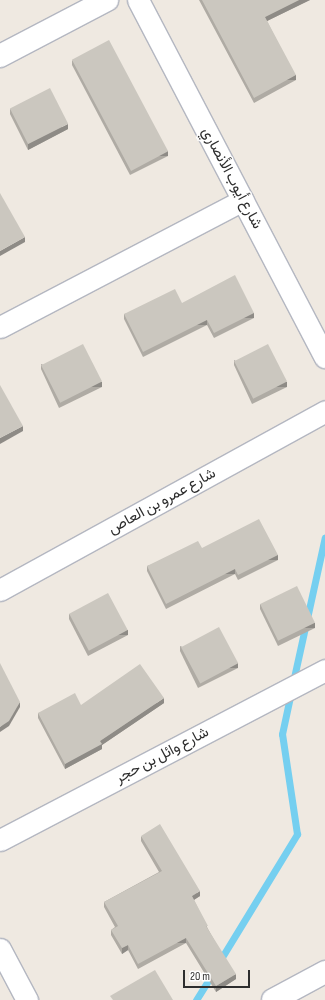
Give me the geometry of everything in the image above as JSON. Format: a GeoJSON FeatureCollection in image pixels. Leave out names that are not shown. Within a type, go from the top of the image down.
{"type":"FeatureCollection","features":[{"type":"Feature","properties":{"kind":"street"},"geometry":{"type":"LineString","coordinates":[[0,56],[106,0]]}},
{"type":"Feature","properties":{"kind":"street","name":"شارع أيوب الأنصاري"},"geometry":{"type":"LineString","coordinates":[[138,0],[325,357]]}},
{"type":"Feature","properties":{"kind":"street"},"geometry":{"type":"LineString","coordinates":[[0,327],[243,200]]}},
{"type":"Feature","properties":{"kind":"street","name":"شارع عمرو بن العاص"},"geometry":{"type":"LineString","coordinates":[[0,590],[325,411]]}},
{"type":"Feature","properties":{"kind":"street","name":"شارع وائل بن حجر"},"geometry":{"type":"LineString","coordinates":[[0,840],[325,670]]}},
{"type":"Feature","properties":{"kind":"street"},"geometry":{"type":"LineString","coordinates":[[0,948],[27,1000]]}},
{"type":"Feature","properties":{"kind":"street"},"geometry":{"type":"LineString","coordinates":[[273,1000],[325,972]]}},
{"type":"Feature","properties":{"kind":"building"},"geometry":{"type":"Polygon","coordinates":[[[202,0],[299,0],[265,17],[296,75],[254,98],[202,0]]]}},
{"type":"Feature","properties":{"kind":"building"},"geometry":{"type":"Polygon","coordinates":[[[109,40],[168,151],[131,171],[72,60],[109,40]]]}},
{"type":"Feature","properties":{"kind":"building"},"geometry":{"type":"Polygon","coordinates":[[[50,88],[68,124],[28,144],[10,108],[50,88]]]}},
{"type":"Feature","properties":{"kind":"building"},"geometry":{"type":"Polygon","coordinates":[[[0,193],[25,237],[0,251],[0,193]]]}},
{"type":"Feature","properties":{"kind":"building"},"geometry":{"type":"Polygon","coordinates":[[[235,275],[254,313],[214,333],[207,320],[143,352],[124,314],[175,289],[182,303],[235,275]]]}},
{"type":"Feature","properties":{"kind":"building"},"geometry":{"type":"Polygon","coordinates":[[[83,344],[102,381],[60,403],[41,365],[83,344]]]}},
{"type":"Feature","properties":{"kind":"building"},"geometry":{"type":"Polygon","coordinates":[[[268,344],[287,381],[253,399],[234,361],[268,344]]]}},
{"type":"Feature","properties":{"kind":"building"},"geometry":{"type":"Polygon","coordinates":[[[0,385],[23,426],[0,438],[0,385]]]}},
{"type":"Feature","properties":{"kind":"building"},"geometry":{"type":"Polygon","coordinates":[[[259,519],[278,555],[238,575],[235,569],[166,604],[147,566],[198,541],[202,548],[259,519]]]}},
{"type":"Feature","properties":{"kind":"building"},"geometry":{"type":"Polygon","coordinates":[[[297,586],[315,623],[278,641],[260,604],[297,586]]]}},
{"type":"Feature","properties":{"kind":"building"},"geometry":{"type":"Polygon","coordinates":[[[108,593],[128,630],[89,651],[69,614],[108,593]]]}},
{"type":"Feature","properties":{"kind":"building"},"geometry":{"type":"Polygon","coordinates":[[[219,627],[238,663],[200,683],[181,647],[219,627]]]}},
{"type":"Feature","properties":{"kind":"building"},"geometry":{"type":"Polygon","coordinates":[[[0,663],[20,702],[9,721],[0,727],[0,663]]]}},
{"type":"Feature","properties":{"kind":"building"},"geometry":{"type":"Polygon","coordinates":[[[140,664],[164,698],[100,741],[102,744],[65,764],[38,713],[75,693],[81,705],[140,664]]]}},
{"type":"Feature","properties":{"kind":"building"},"geometry":{"type":"Polygon","coordinates":[[[160,824],[200,891],[192,896],[208,926],[206,926],[236,974],[216,986],[186,938],[138,964],[128,945],[122,948],[111,930],[118,926],[104,902],[162,871],[141,836],[160,824]]]}},
{"type":"Feature","properties":{"kind":"building"},"geometry":{"type":"Polygon","coordinates":[[[155,970],[173,1000],[113,1000],[110,996],[155,970]]]}},
{"type":"Feature","properties":{"kind":"waterway"},"geometry":{"type":"LineString","coordinates":[[293,682],[325,537]]}},
{"type":"Feature","properties":{"kind":"waterway"},"geometry":{"type":"LineString","coordinates":[[219,962],[297,834],[282,734],[291,692]]}},
{"type":"Feature","properties":{"kind":"waterway"},"geometry":{"type":"LineString","coordinates":[[196,1000],[213,973]]}}]}
